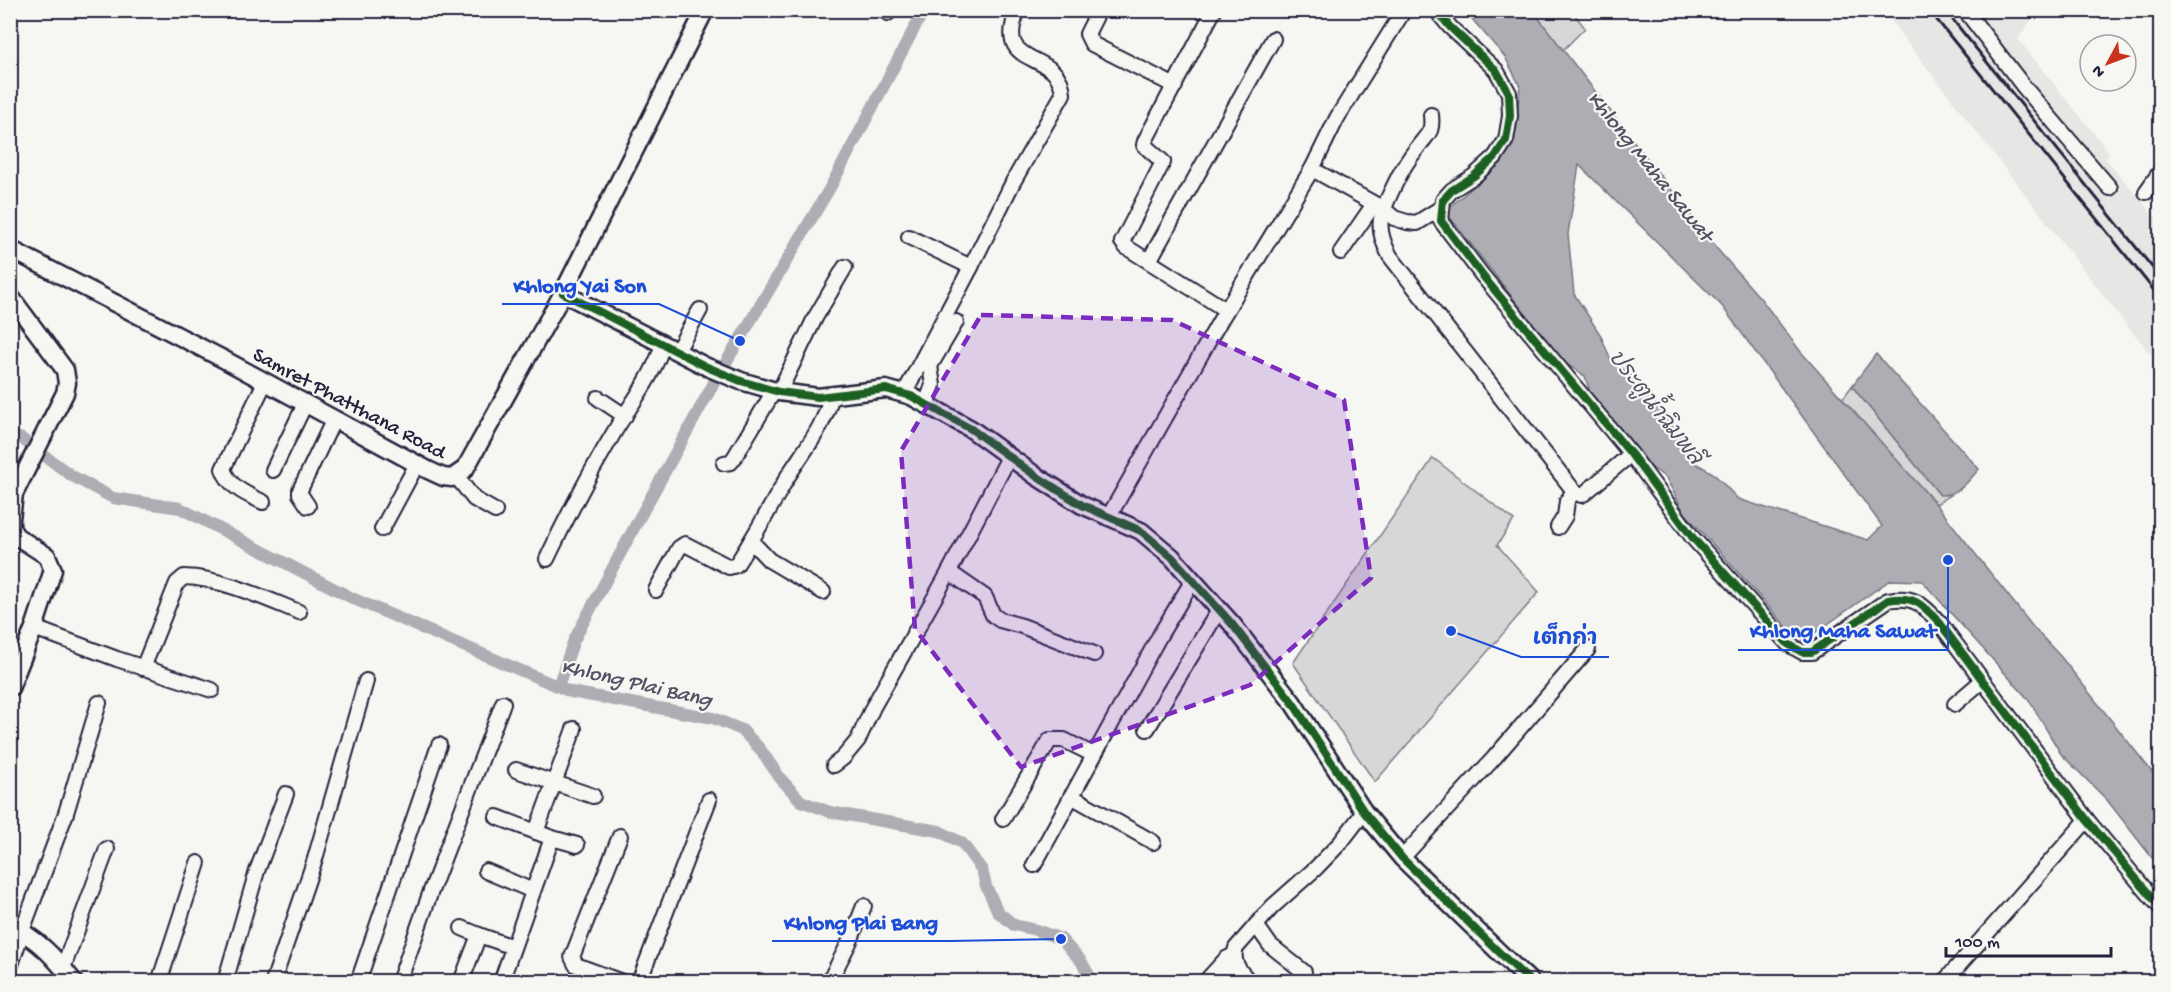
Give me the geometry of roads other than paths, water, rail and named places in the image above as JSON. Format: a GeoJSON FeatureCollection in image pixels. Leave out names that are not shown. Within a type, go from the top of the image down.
{"type":"FeatureCollection","features":[{"type":"Feature","properties":{"kind":"street","name":"Samret Phatthana Road"},"geometry":{"type":"LineString","coordinates":[[10,249],[417,464],[443,477],[452,478],[465,469],[474,454],[563,293],[705,10]]}},
{"type":"Feature","properties":{"kind":"street"},"geometry":{"type":"LineString","coordinates":[[904,394],[1013,182],[1063,94],[1062,82],[1054,71],[1019,52],[1013,43],[1011,27],[1018,10]]}},
{"type":"Feature","properties":{"kind":"street"},"geometry":{"type":"LineString","coordinates":[[1099,10],[1087,34],[1092,44],[1175,86]]}},
{"type":"Feature","properties":{"kind":"street"},"geometry":{"type":"LineString","coordinates":[[1214,10],[1145,141],[1144,145],[1148,150],[1163,162],[1122,242],[1226,310]]}},
{"type":"Feature","properties":{"kind":"street"},"geometry":{"type":"LineString","coordinates":[[1315,171],[1337,118],[1404,10]]}},
{"type":"Feature","properties":{"kind":"street"},"geometry":{"type":"LineString","coordinates":[[1436,10],[1450,27],[1496,70],[1509,93],[1510,105],[1506,140],[1495,157],[1474,176],[1452,190],[1443,200],[1441,221],[1482,275],[1631,454],[1693,538],[1788,644],[1802,652],[1812,652],[1887,600],[1901,598],[1914,600],[1924,606],[1939,622],[2087,820],[2160,907]]}},
{"type":"Feature","properties":{"kind":"street"},"geometry":{"type":"LineString","coordinates":[[1965,10],[2024,87],[2110,188]]}},
{"type":"Feature","properties":{"kind":"street"},"geometry":{"type":"LineString","coordinates":[[1149,261],[1273,39]]}},
{"type":"Feature","properties":{"kind":"street"},"geometry":{"type":"LineString","coordinates":[[1108,518],[1226,310],[1380,64]]}},
{"type":"Feature","properties":{"kind":"street"},"geometry":{"type":"LineString","coordinates":[[1341,252],[1378,206],[1418,146],[1428,136],[1432,126],[1431,115]]}},
{"type":"Feature","properties":{"kind":"street"},"geometry":{"type":"LineString","coordinates":[[1315,171],[1378,206],[1394,218],[1407,222],[1417,223],[1442,208]]}},
{"type":"Feature","properties":{"kind":"street"},"geometry":{"type":"LineString","coordinates":[[2146,192],[2160,172]]}},
{"type":"Feature","properties":{"kind":"street"},"geometry":{"type":"LineString","coordinates":[[1378,206],[1381,233],[1390,256],[1574,492],[1581,495],[1585,493],[1631,454]]}},
{"type":"Feature","properties":{"kind":"street"},"geometry":{"type":"LineString","coordinates":[[909,237],[971,267]]}},
{"type":"Feature","properties":{"kind":"street"},"geometry":{"type":"LineString","coordinates":[[724,463],[731,462],[734,458],[776,392],[845,267]]}},
{"type":"Feature","properties":{"kind":"street"},"geometry":{"type":"LineString","coordinates":[[563,293],[707,367],[776,392],[818,397],[886,389],[904,394],[971,429],[1073,499],[1108,518],[1141,531],[1172,557],[1219,610],[1293,703],[1364,812],[1402,858],[1527,980]]}},
{"type":"Feature","properties":{"kind":"street"},"geometry":{"type":"LineString","coordinates":[[10,296],[65,370],[67,383],[65,393],[14,494],[11,528],[16,536],[26,544],[47,556],[53,570],[34,628],[10,688]]}},
{"type":"Feature","properties":{"kind":"street"},"geometry":{"type":"LineString","coordinates":[[547,559],[566,518],[624,416],[654,369],[700,310]]}},
{"type":"Feature","properties":{"kind":"street"},"geometry":{"type":"LineString","coordinates":[[926,404],[933,385],[930,366],[956,322]]}},
{"type":"Feature","properties":{"kind":"street"},"geometry":{"type":"LineString","coordinates":[[263,502],[232,485],[223,469],[265,382]]}},
{"type":"Feature","properties":{"kind":"street"},"geometry":{"type":"LineString","coordinates":[[656,590],[679,548],[684,544],[732,568],[736,565],[814,438],[826,415],[832,394]]}},
{"type":"Feature","properties":{"kind":"street"},"geometry":{"type":"LineString","coordinates":[[598,398],[624,416]]}},
{"type":"Feature","properties":{"kind":"street"},"geometry":{"type":"LineString","coordinates":[[273,470],[305,404]]}},
{"type":"Feature","properties":{"kind":"street"},"geometry":{"type":"LineString","coordinates":[[308,506],[300,490],[334,419]]}},
{"type":"Feature","properties":{"kind":"street"},"geometry":{"type":"LineString","coordinates":[[834,765],[858,740],[882,690],[949,572],[1009,457]]}},
{"type":"Feature","properties":{"kind":"street"},"geometry":{"type":"LineString","coordinates":[[382,529],[417,464]]}},
{"type":"Feature","properties":{"kind":"street"},"geometry":{"type":"LineString","coordinates":[[456,476],[474,499],[495,511]]}},
{"type":"Feature","properties":{"kind":"street"},"geometry":{"type":"LineString","coordinates":[[1558,527],[1565,516],[1567,501],[1574,492]]}},
{"type":"Feature","properties":{"kind":"street"},"geometry":{"type":"LineString","coordinates":[[751,542],[769,560],[823,592]]}},
{"type":"Feature","properties":{"kind":"street"},"geometry":{"type":"LineString","coordinates":[[949,572],[985,597],[993,615],[1000,620],[1022,626],[1094,654]]}},
{"type":"Feature","properties":{"kind":"street"},"geometry":{"type":"LineString","coordinates":[[143,668],[177,583],[184,577],[242,590],[299,612]]}},
{"type":"Feature","properties":{"kind":"street"},"geometry":{"type":"LineString","coordinates":[[1034,865],[1193,580]]}},
{"type":"Feature","properties":{"kind":"street"},"geometry":{"type":"LineString","coordinates":[[1147,729],[1219,610]]}},
{"type":"Feature","properties":{"kind":"street"},"geometry":{"type":"LineString","coordinates":[[34,628],[143,668],[212,690]]}},
{"type":"Feature","properties":{"kind":"street"},"geometry":{"type":"LineString","coordinates":[[1402,858],[1494,758],[1588,649]]}},
{"type":"Feature","properties":{"kind":"street"},"geometry":{"type":"LineString","coordinates":[[273,981],[315,859],[366,681]]}},
{"type":"Feature","properties":{"kind":"street"},"geometry":{"type":"LineString","coordinates":[[1955,704],[1982,681]]}},
{"type":"Feature","properties":{"kind":"street"},"geometry":{"type":"LineString","coordinates":[[10,968],[16,928],[66,813],[99,703]]}},
{"type":"Feature","properties":{"kind":"street"},"geometry":{"type":"LineString","coordinates":[[399,981],[503,703]]}},
{"type":"Feature","properties":{"kind":"street"},"geometry":{"type":"LineString","coordinates":[[536,831],[574,729]]}},
{"type":"Feature","properties":{"kind":"street"},"geometry":{"type":"LineString","coordinates":[[1003,819],[1050,740],[1064,740],[1094,755]]}},
{"type":"Feature","properties":{"kind":"street"},"geometry":{"type":"LineString","coordinates":[[358,981],[439,745]]}},
{"type":"Feature","properties":{"kind":"street"},"geometry":{"type":"LineString","coordinates":[[516,770],[593,796]]}},
{"type":"Feature","properties":{"kind":"street"},"geometry":{"type":"LineString","coordinates":[[225,981],[257,871],[286,794]]}},
{"type":"Feature","properties":{"kind":"street"},"geometry":{"type":"LineString","coordinates":[[1071,796],[1153,842]]}},
{"type":"Feature","properties":{"kind":"street"},"geometry":{"type":"LineString","coordinates":[[639,981],[709,800]]}},
{"type":"Feature","properties":{"kind":"street"},"geometry":{"type":"LineString","coordinates":[[1220,981],[1234,959],[1236,948],[1272,907],[1341,843],[1364,812]]}},
{"type":"Feature","properties":{"kind":"street"},"geometry":{"type":"LineString","coordinates":[[497,816],[552,838],[577,845]]}},
{"type":"Feature","properties":{"kind":"street"},"geometry":{"type":"LineString","coordinates":[[1944,981],[2087,820]]}},
{"type":"Feature","properties":{"kind":"street"},"geometry":{"type":"LineString","coordinates":[[620,836],[572,957],[576,966],[622,981]]}},
{"type":"Feature","properties":{"kind":"street"},"geometry":{"type":"LineString","coordinates":[[501,981],[552,838]]}},
{"type":"Feature","properties":{"kind":"street"},"geometry":{"type":"LineString","coordinates":[[63,968],[107,849]]}},
{"type":"Feature","properties":{"kind":"street"},"geometry":{"type":"LineString","coordinates":[[159,981],[198,863]]}},
{"type":"Feature","properties":{"kind":"street"},"geometry":{"type":"LineString","coordinates":[[486,871],[533,891]]}},
{"type":"Feature","properties":{"kind":"street"},"geometry":{"type":"LineString","coordinates":[[829,981],[851,939],[864,906]]}},
{"type":"Feature","properties":{"kind":"street"},"geometry":{"type":"LineString","coordinates":[[1256,925],[1270,945],[1304,972]]}},
{"type":"Feature","properties":{"kind":"street"},"geometry":{"type":"LineString","coordinates":[[16,928],[50,951],[74,981]]}},
{"type":"Feature","properties":{"kind":"street"},"geometry":{"type":"LineString","coordinates":[[462,928],[513,947]]}},
{"type":"Feature","properties":{"kind":"street"},"geometry":{"type":"LineString","coordinates":[[461,981],[479,935]]}},
{"type":"Feature","properties":{"kind":"street"},"geometry":{"type":"LineString","coordinates":[[1205,981],[1226,959],[1234,959]]}},
{"type":"Feature","properties":{"kind":"street"},"geometry":{"type":"LineString","coordinates":[[1234,959],[1239,970],[1250,981]]}},
{"type":"Feature","properties":{"kind":"water","name":"ประตูน้ำฉิมพลี"},"geometry":{"type":"Polygon","coordinates":[[[1465,11],[1533,11],[1718,250],[1761,299],[1801,352],[1936,504],[2033,627],[2061,657],[2160,782],[2160,868],[2107,800],[2061,754],[2029,700],[1922,581],[1890,580],[1801,643],[1684,512],[1666,478],[1643,461],[1592,399],[1585,376],[1563,362],[1445,211],[1501,163],[1515,134],[1520,86],[1505,57],[1465,11]],[[1579,165],[1568,234],[1574,294],[1600,334],[1611,360],[1631,375],[1681,434],[1690,460],[1713,473],[1738,499],[1868,540],[1882,526],[1722,306],[1579,165]]]}},
{"type":"Feature","properties":{"kind":"water"},"geometry":{"type":"Polygon","coordinates":[[[1876,354],[1979,469],[1958,490],[1940,495],[1852,386],[1876,354]]]}},
{"type":"Feature","properties":{"kind":"waterway"},"geometry":{"type":"LineString","coordinates":[[558,686],[574,640],[641,515],[715,381],[831,186],[924,10]]}},
{"type":"Feature","properties":{"kind":"waterway","name":"Khlong Plai Bang"},"geometry":{"type":"LineString","coordinates":[[10,435],[22,439],[72,476],[113,498],[180,508],[354,599],[571,692],[713,718],[742,730],[801,801],[830,812],[939,831],[962,843],[982,870],[986,886],[998,912],[1014,925],[1061,939],[1081,961],[1093,982]]}},
{"type":"Feature","properties":{"kind":"railway"},"geometry":{"type":"LineString","coordinates":[[1929,10],[2160,298]]}},
{"type":"Feature","properties":{"kind":"railway"},"geometry":{"type":"LineString","coordinates":[[1945,10],[2160,277]]}},
{"type":"Feature","properties":{"kind":"place","name":"Khlong Yai Son"},"geometry":{"type":"Point","coordinates":[740,341]}},
{"type":"Feature","properties":{"kind":"place","name":"Khlong Maha Sawat"},"geometry":{"type":"Point","coordinates":[1948,560]}},
{"type":"Feature","properties":{"kind":"place","name":"เต็กก่า"},"geometry":{"type":"Point","coordinates":[1451,631]}},
{"type":"Feature","properties":{"kind":"place","name":"Khlong Plai Bang"},"geometry":{"type":"Point","coordinates":[1061,939]}}]}
